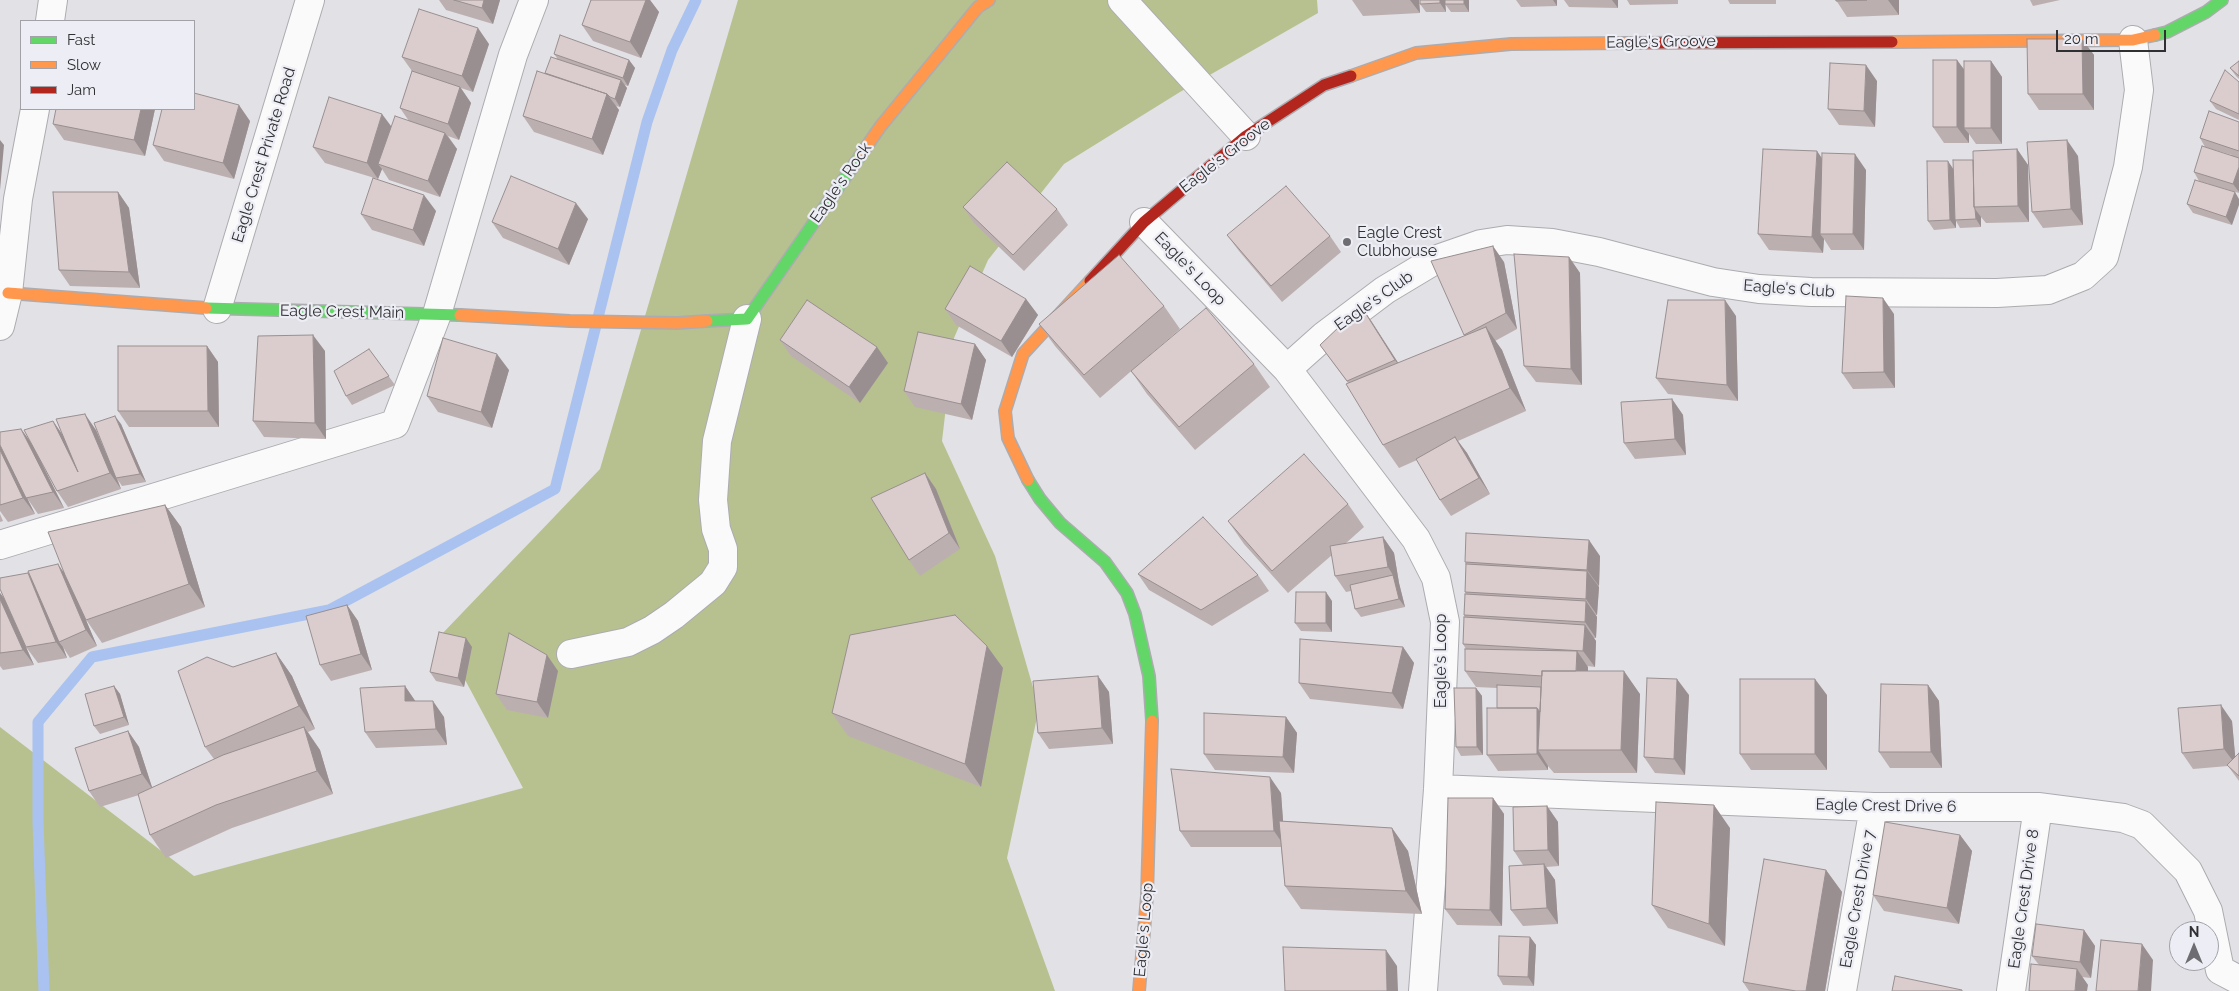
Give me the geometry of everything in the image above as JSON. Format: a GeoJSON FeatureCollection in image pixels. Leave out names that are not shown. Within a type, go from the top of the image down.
{"type":"FeatureCollection","features":[{"type":"Feature","properties":{"kind":"street"},"geometry":{"type":"LineString","coordinates":[[50,20],[53,0]]}},
{"type":"Feature","properties":{"kind":"street","name":"Eagle Crest Private Road"},"geometry":{"type":"LineString","coordinates":[[217,310],[310,0]]}},
{"type":"Feature","properties":{"kind":"street"},"geometry":{"type":"LineString","coordinates":[[0,545],[395,424],[437,314],[513,55],[534,0]]}},
{"type":"Feature","properties":{"kind":"street","name":"Eagle's Rock"},"geometry":{"type":"LineString","coordinates":[[747,318],[880,127],[978,7],[988,0]]}},
{"type":"Feature","properties":{"kind":"street"},"geometry":{"type":"LineString","coordinates":[[1122,0],[1246,136]]}},
{"type":"Feature","properties":{"kind":"street","name":"Eagle's Groove"},"geometry":{"type":"LineString","coordinates":[[1144,222],[1246,136],[1324,86],[1416,53],[1511,44],[2133,40],[2167,32],[2206,12],[2222,0]]}},
{"type":"Feature","properties":{"kind":"street","name":"Eagle's Club"},"geometry":{"type":"LineString","coordinates":[[1286,369],[1324,336],[1385,290],[1435,260],[1481,244],[1507,240],[1571,246],[1713,282],[1759,289],[1811,292],[1987,293],[2048,290],[2082,276],[2104,257],[2128,167],[2139,90],[2133,40]]}},
{"type":"Feature","properties":{"kind":"street"},"geometry":{"type":"LineString","coordinates":[[0,326],[8,293],[18,199],[35,110]]}},
{"type":"Feature","properties":{"kind":"street","name":"Eagle's Loop"},"geometry":{"type":"LineString","coordinates":[[1139,991],[1148,896],[1152,714],[1149,676],[1135,614],[1127,593],[1105,562],[1060,523],[1040,499],[1022,469],[1008,438],[1005,411],[1023,354],[1144,222],[1286,369],[1416,539],[1436,578],[1445,622],[1438,789],[1423,991]]}},
{"type":"Feature","properties":{"kind":"street","name":"Eagle Crest Main"},"geometry":{"type":"LineString","coordinates":[[8,293],[217,310],[437,314],[570,321],[677,323],[747,318]]}},
{"type":"Feature","properties":{"kind":"street"},"geometry":{"type":"LineString","coordinates":[[571,654],[628,642],[652,630],[674,615],[713,583],[723,567],[723,549],[716,529],[713,500],[717,442],[747,318]]}},
{"type":"Feature","properties":{"kind":"street","name":"Eagle Crest Drive 6"},"geometry":{"type":"LineString","coordinates":[[1438,789],[1874,807],[2038,807],[2124,818],[2142,825],[2188,871],[2208,911],[2225,980]]}},
{"type":"Feature","properties":{"kind":"street","name":"Eagle Crest Drive 7"},"geometry":{"type":"LineString","coordinates":[[1842,991],[1874,807]]}},
{"type":"Feature","properties":{"kind":"street","name":"Eagle Crest Drive 8"},"geometry":{"type":"LineString","coordinates":[[2011,991],[2038,807]]}},
{"type":"Feature","properties":{"kind":"green space"},"geometry":{"type":"Polygon","coordinates":[[[738,0],[1317,0],[1318,13],[1180,92],[1064,164],[988,260],[954,338],[942,441],[995,556],[1039,708],[1007,858],[1055,991],[0,991],[0,727],[194,876],[523,788],[441,635],[600,469],[738,0]]]}},
{"type":"Feature","properties":{"kind":"building"},"geometry":{"type":"Polygon","coordinates":[[[454,0],[484,0],[482,8],[454,0]]]}},
{"type":"Feature","properties":{"kind":"building"},"geometry":{"type":"Polygon","coordinates":[[[591,0],[646,0],[630,42],[582,25],[591,0]]]}},
{"type":"Feature","properties":{"kind":"building"},"geometry":{"type":"Polygon","coordinates":[[[1420,0],[1440,0],[1440,3],[1420,4],[1420,0]]]}},
{"type":"Feature","properties":{"kind":"building"},"geometry":{"type":"Polygon","coordinates":[[[1445,0],[1464,0],[1464,4],[1445,4],[1445,0]]]}},
{"type":"Feature","properties":{"kind":"building"},"geometry":{"type":"Polygon","coordinates":[[[419,9],[478,28],[462,76],[402,57],[419,9]]]}},
{"type":"Feature","properties":{"kind":"building"},"geometry":{"type":"Polygon","coordinates":[[[560,35],[629,60],[623,78],[554,54],[560,35]]]}},
{"type":"Feature","properties":{"kind":"building"},"geometry":{"type":"Polygon","coordinates":[[[2027,39],[2082,39],[2083,94],[2028,94],[2027,39]]]}},
{"type":"Feature","properties":{"kind":"building"},"geometry":{"type":"Polygon","coordinates":[[[551,57],[621,80],[615,99],[607,94],[545,73],[551,57]]]}},
{"type":"Feature","properties":{"kind":"building"},"geometry":{"type":"Polygon","coordinates":[[[1933,60],[1957,60],[1957,127],[1933,127],[1933,60]]]}},
{"type":"Feature","properties":{"kind":"building"},"geometry":{"type":"Polygon","coordinates":[[[1964,61],[1991,61],[1991,128],[1964,128],[1964,61]]]}},
{"type":"Feature","properties":{"kind":"building"},"geometry":{"type":"Polygon","coordinates":[[[2239,61],[2239,76],[2230,68],[2239,61]]]}},
{"type":"Feature","properties":{"kind":"building"},"geometry":{"type":"Polygon","coordinates":[[[1830,63],[1866,65],[1864,111],[1828,109],[1830,63]]]}},
{"type":"Feature","properties":{"kind":"building"},"geometry":{"type":"Polygon","coordinates":[[[2225,70],[2239,82],[2239,114],[2210,101],[2225,70]]]}},
{"type":"Feature","properties":{"kind":"building"},"geometry":{"type":"Polygon","coordinates":[[[412,71],[460,87],[448,124],[400,108],[412,71]]]}},
{"type":"Feature","properties":{"kind":"building"},"geometry":{"type":"Polygon","coordinates":[[[537,71],[607,94],[592,139],[523,116],[537,71]]]}},
{"type":"Feature","properties":{"kind":"building"},"geometry":{"type":"Polygon","coordinates":[[[195,93],[239,105],[223,163],[153,145],[162,110],[195,110],[195,93]]]}},
{"type":"Feature","properties":{"kind":"building"},"geometry":{"type":"Polygon","coordinates":[[[329,97],[382,114],[367,163],[313,147],[329,97]]]}},
{"type":"Feature","properties":{"kind":"building"},"geometry":{"type":"Polygon","coordinates":[[[56,110],[141,110],[134,140],[53,124],[56,110]]]}},
{"type":"Feature","properties":{"kind":"building"},"geometry":{"type":"Polygon","coordinates":[[[2209,111],[2239,122],[2239,151],[2200,138],[2209,111]]]}},
{"type":"Feature","properties":{"kind":"building"},"geometry":{"type":"Polygon","coordinates":[[[395,116],[445,133],[428,181],[378,164],[395,116]]]}},
{"type":"Feature","properties":{"kind":"building"},"geometry":{"type":"Polygon","coordinates":[[[2067,140],[2071,209],[2032,212],[2027,142],[2067,140]]]}},
{"type":"Feature","properties":{"kind":"building"},"geometry":{"type":"Polygon","coordinates":[[[2202,146],[2239,158],[2239,167],[2233,184],[2194,172],[2202,146]]]}},
{"type":"Feature","properties":{"kind":"building"},"geometry":{"type":"Polygon","coordinates":[[[1763,149],[1817,151],[1812,237],[1758,234],[1763,149]]]}},
{"type":"Feature","properties":{"kind":"building"},"geometry":{"type":"Polygon","coordinates":[[[2017,149],[2018,206],[1974,207],[1973,151],[2017,149]]]}},
{"type":"Feature","properties":{"kind":"building"},"geometry":{"type":"Polygon","coordinates":[[[1822,153],[1855,154],[1853,234],[1820,234],[1822,153]]]}},
{"type":"Feature","properties":{"kind":"building"},"geometry":{"type":"Polygon","coordinates":[[[1953,160],[1973,160],[1976,219],[1955,220],[1953,160]]]}},
{"type":"Feature","properties":{"kind":"building"},"geometry":{"type":"Polygon","coordinates":[[[1927,161],[1948,161],[1950,220],[1928,221],[1927,161]]]}},
{"type":"Feature","properties":{"kind":"building"},"geometry":{"type":"Polygon","coordinates":[[[1007,162],[1057,209],[1013,255],[963,207],[1007,162]]]}},
{"type":"Feature","properties":{"kind":"building"},"geometry":{"type":"Polygon","coordinates":[[[511,176],[576,203],[558,249],[492,222],[511,176]]]}},
{"type":"Feature","properties":{"kind":"building"},"geometry":{"type":"Polygon","coordinates":[[[373,178],[424,195],[413,230],[361,214],[373,178]]]}},
{"type":"Feature","properties":{"kind":"building"},"geometry":{"type":"Polygon","coordinates":[[[2195,180],[2235,192],[2226,217],[2187,204],[2195,180]]]}},
{"type":"Feature","properties":{"kind":"building"},"geometry":{"type":"Polygon","coordinates":[[[1286,186],[1330,236],[1271,286],[1227,235],[1286,186]]]}},
{"type":"Feature","properties":{"kind":"building"},"geometry":{"type":"Polygon","coordinates":[[[53,192],[118,192],[129,272],[59,270],[53,192]]]}},
{"type":"Feature","properties":{"kind":"building"},"geometry":{"type":"Polygon","coordinates":[[[1493,246],[1506,313],[1464,335],[1431,261],[1493,246]]]}},
{"type":"Feature","properties":{"kind":"building"},"geometry":{"type":"Polygon","coordinates":[[[1514,254],[1569,257],[1571,369],[1524,366],[1514,254]]]}},
{"type":"Feature","properties":{"kind":"building"},"geometry":{"type":"Polygon","coordinates":[[[1119,255],[1164,306],[1084,375],[1039,324],[1119,255]]]}},
{"type":"Feature","properties":{"kind":"building"},"geometry":{"type":"Polygon","coordinates":[[[970,266],[1026,299],[1001,341],[945,309],[970,266]]]}},
{"type":"Feature","properties":{"kind":"building"},"geometry":{"type":"Polygon","coordinates":[[[1846,296],[1883,298],[1884,372],[1842,373],[1846,296]]]}},
{"type":"Feature","properties":{"kind":"building"},"geometry":{"type":"Polygon","coordinates":[[[807,300],[877,347],[849,387],[780,340],[807,300]]]}},
{"type":"Feature","properties":{"kind":"building"},"geometry":{"type":"Polygon","coordinates":[[[1668,300],[1725,300],[1727,385],[1656,378],[1668,300]]]}},
{"type":"Feature","properties":{"kind":"building"},"geometry":{"type":"Polygon","coordinates":[[[1361,306],[1395,360],[1347,381],[1320,345],[1361,306]]]}},
{"type":"Feature","properties":{"kind":"building"},"geometry":{"type":"Polygon","coordinates":[[[1206,308],[1254,364],[1179,427],[1131,371],[1206,308]]]}},
{"type":"Feature","properties":{"kind":"building"},"geometry":{"type":"Polygon","coordinates":[[[1486,327],[1510,388],[1383,445],[1346,384],[1486,327]]]}},
{"type":"Feature","properties":{"kind":"building"},"geometry":{"type":"Polygon","coordinates":[[[918,332],[975,344],[961,404],[904,391],[918,332]]]}},
{"type":"Feature","properties":{"kind":"building"},"geometry":{"type":"Polygon","coordinates":[[[313,335],[315,423],[253,421],[258,336],[313,335]]]}},
{"type":"Feature","properties":{"kind":"building"},"geometry":{"type":"Polygon","coordinates":[[[443,338],[497,354],[481,412],[427,396],[443,338]]]}},
{"type":"Feature","properties":{"kind":"building"},"geometry":{"type":"Polygon","coordinates":[[[118,346],[207,346],[208,411],[118,411],[118,346]]]}},
{"type":"Feature","properties":{"kind":"building"},"geometry":{"type":"Polygon","coordinates":[[[369,349],[389,376],[346,396],[334,371],[369,349]]]}},
{"type":"Feature","properties":{"kind":"building"},"geometry":{"type":"Polygon","coordinates":[[[1672,399],[1675,439],[1624,443],[1621,402],[1672,399]]]}},
{"type":"Feature","properties":{"kind":"building"},"geometry":{"type":"Polygon","coordinates":[[[85,414],[110,473],[57,491],[24,430],[53,421],[78,472],[56,419],[85,414]]]}},
{"type":"Feature","properties":{"kind":"building"},"geometry":{"type":"Polygon","coordinates":[[[115,416],[140,474],[116,478],[94,423],[115,416]]]}},
{"type":"Feature","properties":{"kind":"building"},"geometry":{"type":"Polygon","coordinates":[[[21,429],[53,492],[26,498],[0,445],[0,432],[21,429]]]}},
{"type":"Feature","properties":{"kind":"building"},"geometry":{"type":"Polygon","coordinates":[[[1455,437],[1479,478],[1440,500],[1416,459],[1455,437]]]}},
{"type":"Feature","properties":{"kind":"building"},"geometry":{"type":"Polygon","coordinates":[[[0,450],[23,498],[0,505],[0,450]]]}},
{"type":"Feature","properties":{"kind":"building"},"geometry":{"type":"Polygon","coordinates":[[[1304,454],[1348,504],[1272,571],[1228,521],[1304,454]]]}},
{"type":"Feature","properties":{"kind":"building"},"geometry":{"type":"Polygon","coordinates":[[[925,473],[949,533],[909,560],[871,498],[925,473]]]}},
{"type":"Feature","properties":{"kind":"building"},"geometry":{"type":"Polygon","coordinates":[[[165,505],[189,584],[86,620],[48,532],[165,505]]]}},
{"type":"Feature","properties":{"kind":"building"},"geometry":{"type":"Polygon","coordinates":[[[1203,517],[1258,575],[1201,610],[1138,574],[1203,517]]]}},
{"type":"Feature","properties":{"kind":"building"},"geometry":{"type":"Polygon","coordinates":[[[1466,533],[1589,540],[1587,570],[1465,562],[1466,533]]]}},
{"type":"Feature","properties":{"kind":"building"},"geometry":{"type":"Polygon","coordinates":[[[1383,537],[1388,567],[1335,576],[1330,546],[1383,537]]]}},
{"type":"Feature","properties":{"kind":"building"},"geometry":{"type":"Polygon","coordinates":[[[58,564],[86,630],[59,642],[28,571],[58,564]]]}},
{"type":"Feature","properties":{"kind":"building"},"geometry":{"type":"Polygon","coordinates":[[[1466,564],[1587,571],[1586,599],[1465,592],[1466,564]]]}},
{"type":"Feature","properties":{"kind":"building"},"geometry":{"type":"Polygon","coordinates":[[[28,573],[56,642],[26,647],[0,589],[0,578],[28,573]]]}},
{"type":"Feature","properties":{"kind":"building"},"geometry":{"type":"Polygon","coordinates":[[[1393,575],[1399,599],[1355,609],[1350,585],[1393,575]]]}},
{"type":"Feature","properties":{"kind":"building"},"geometry":{"type":"Polygon","coordinates":[[[1296,592],[1326,592],[1326,623],[1295,623],[1296,592]]]}},
{"type":"Feature","properties":{"kind":"building"},"geometry":{"type":"Polygon","coordinates":[[[1465,594],[1586,601],[1585,622],[1464,615],[1465,594]]]}},
{"type":"Feature","properties":{"kind":"building"},"geometry":{"type":"Polygon","coordinates":[[[0,599],[23,650],[0,653],[0,599]]]}},
{"type":"Feature","properties":{"kind":"building"},"geometry":{"type":"Polygon","coordinates":[[[347,605],[361,654],[320,665],[306,616],[347,605]]]}},
{"type":"Feature","properties":{"kind":"building"},"geometry":{"type":"Polygon","coordinates":[[[955,615],[987,646],[965,764],[832,713],[850,635],[955,615]]]}},
{"type":"Feature","properties":{"kind":"building"},"geometry":{"type":"Polygon","coordinates":[[[1464,617],[1585,625],[1583,651],[1463,644],[1464,617]]]}},
{"type":"Feature","properties":{"kind":"building"},"geometry":{"type":"Polygon","coordinates":[[[439,632],[466,638],[458,678],[430,672],[439,632]]]}},
{"type":"Feature","properties":{"kind":"building"},"geometry":{"type":"Polygon","coordinates":[[[509,633],[547,655],[537,702],[496,694],[509,633]]]}},
{"type":"Feature","properties":{"kind":"building"},"geometry":{"type":"Polygon","coordinates":[[[1300,639],[1403,647],[1392,693],[1299,683],[1300,639]]]}},
{"type":"Feature","properties":{"kind":"building"},"geometry":{"type":"Polygon","coordinates":[[[1465,649],[1577,651],[1576,671],[1542,671],[1542,676],[1465,671],[1465,649]]]}},
{"type":"Feature","properties":{"kind":"building"},"geometry":{"type":"Polygon","coordinates":[[[276,653],[299,706],[205,747],[178,671],[207,657],[233,667],[276,653]]]}},
{"type":"Feature","properties":{"kind":"building"},"geometry":{"type":"Polygon","coordinates":[[[1542,671],[1624,671],[1621,750],[1538,750],[1542,671]]]}},
{"type":"Feature","properties":{"kind":"building"},"geometry":{"type":"Polygon","coordinates":[[[1098,676],[1102,728],[1038,733],[1033,681],[1098,676]]]}},
{"type":"Feature","properties":{"kind":"building"},"geometry":{"type":"Polygon","coordinates":[[[1647,678],[1677,679],[1674,759],[1644,757],[1647,678]]]}},
{"type":"Feature","properties":{"kind":"building"},"geometry":{"type":"Polygon","coordinates":[[[1740,679],[1815,679],[1815,754],[1740,754],[1740,679]]]}},
{"type":"Feature","properties":{"kind":"building"},"geometry":{"type":"Polygon","coordinates":[[[1881,684],[1928,685],[1931,752],[1879,752],[1881,684]]]}},
{"type":"Feature","properties":{"kind":"building"},"geometry":{"type":"Polygon","coordinates":[[[1497,685],[1541,687],[1540,712],[1537,708],[1497,708],[1497,685]]]}},
{"type":"Feature","properties":{"kind":"building"},"geometry":{"type":"Polygon","coordinates":[[[114,686],[124,717],[94,726],[85,694],[114,686]]]}},
{"type":"Feature","properties":{"kind":"building"},"geometry":{"type":"Polygon","coordinates":[[[405,686],[405,701],[433,701],[436,729],[365,732],[360,688],[405,686]]]}},
{"type":"Feature","properties":{"kind":"building"},"geometry":{"type":"Polygon","coordinates":[[[1454,688],[1476,688],[1477,747],[1456,747],[1454,688]]]}},
{"type":"Feature","properties":{"kind":"building"},"geometry":{"type":"Polygon","coordinates":[[[2221,705],[2224,749],[2182,753],[2178,708],[2221,705]]]}},
{"type":"Feature","properties":{"kind":"building"},"geometry":{"type":"Polygon","coordinates":[[[1487,708],[1537,708],[1537,754],[1487,755],[1487,708]]]}},
{"type":"Feature","properties":{"kind":"building"},"geometry":{"type":"Polygon","coordinates":[[[1204,713],[1286,717],[1283,757],[1204,754],[1204,713]]]}},
{"type":"Feature","properties":{"kind":"building"},"geometry":{"type":"Polygon","coordinates":[[[304,727],[317,771],[216,805],[150,835],[138,794],[223,755],[304,727]]]}},
{"type":"Feature","properties":{"kind":"building"},"geometry":{"type":"Polygon","coordinates":[[[128,731],[142,774],[89,791],[75,748],[128,731]]]}},
{"type":"Feature","properties":{"kind":"building"},"geometry":{"type":"Polygon","coordinates":[[[2239,753],[2239,776],[2227,765],[2239,753]]]}},
{"type":"Feature","properties":{"kind":"building"},"geometry":{"type":"Polygon","coordinates":[[[1171,769],[1270,777],[1274,831],[1180,831],[1171,769]]]}},
{"type":"Feature","properties":{"kind":"building"},"geometry":{"type":"Polygon","coordinates":[[[1448,798],[1493,798],[1490,910],[1445,909],[1448,798]]]}},
{"type":"Feature","properties":{"kind":"building"},"geometry":{"type":"Polygon","coordinates":[[[1656,802],[1714,805],[1709,924],[1652,905],[1656,802]]]}},
{"type":"Feature","properties":{"kind":"building"},"geometry":{"type":"Polygon","coordinates":[[[1547,806],[1548,850],[1514,851],[1513,807],[1547,806]]]}},
{"type":"Feature","properties":{"kind":"building"},"geometry":{"type":"Polygon","coordinates":[[[1279,821],[1392,828],[1406,891],[1285,886],[1279,821]]]}},
{"type":"Feature","properties":{"kind":"building"},"geometry":{"type":"Polygon","coordinates":[[[1885,822],[1960,835],[1947,908],[1873,895],[1885,822]]]}},
{"type":"Feature","properties":{"kind":"building"},"geometry":{"type":"Polygon","coordinates":[[[1764,859],[1826,870],[1806,991],[1743,982],[1764,859]]]}},
{"type":"Feature","properties":{"kind":"building"},"geometry":{"type":"Polygon","coordinates":[[[1544,864],[1547,908],[1511,910],[1509,866],[1544,864]]]}},
{"type":"Feature","properties":{"kind":"building"},"geometry":{"type":"Polygon","coordinates":[[[2036,924],[2084,930],[2080,962],[2032,956],[2036,924]]]}},
{"type":"Feature","properties":{"kind":"building"},"geometry":{"type":"Polygon","coordinates":[[[1499,936],[1530,937],[1528,977],[1498,976],[1499,936]]]}},
{"type":"Feature","properties":{"kind":"building"},"geometry":{"type":"Polygon","coordinates":[[[2101,940],[2142,944],[2138,991],[2096,991],[2101,940]]]}},
{"type":"Feature","properties":{"kind":"building"},"geometry":{"type":"Polygon","coordinates":[[[1283,947],[1386,950],[1387,991],[1285,991],[1283,947]]]}},
{"type":"Feature","properties":{"kind":"building"},"geometry":{"type":"Polygon","coordinates":[[[2031,964],[2077,969],[2075,991],[2029,991],[2031,964]]]}},
{"type":"Feature","properties":{"kind":"building"},"geometry":{"type":"Polygon","coordinates":[[[1895,976],[1962,990],[1962,991],[1892,991],[1895,976]]]}},
{"type":"Feature","properties":{"kind":"waterway"},"geometry":{"type":"LineString","coordinates":[[44,991],[38,822],[38,722],[92,657],[329,610],[555,489],[647,122],[672,50],[696,0]]}},
{"type":"Feature","properties":{"kind":"traffic: fast"},"geometry":{"type":"LineString","coordinates":[[2155,35],[2167,32],[2206,12],[2222,0]]}},
{"type":"Feature","properties":{"kind":"traffic: fast"},"geometry":{"type":"LineString","coordinates":[[707,321],[747,319],[860,156]]}},
{"type":"Feature","properties":{"kind":"traffic: fast"},"geometry":{"type":"LineString","coordinates":[[206,308],[460,315]]}},
{"type":"Feature","properties":{"kind":"traffic: fast"},"geometry":{"type":"LineString","coordinates":[[1028,480],[1040,499],[1060,523],[1105,562],[1127,593],[1135,614],[1149,676],[1152,721]]}},
{"type":"Feature","properties":{"kind":"traffic: slow"},"geometry":{"type":"LineString","coordinates":[[860,156],[880,127],[978,7],[989,0]]}},
{"type":"Feature","properties":{"kind":"traffic: slow"},"geometry":{"type":"LineString","coordinates":[[1892,42],[2133,40],[2155,35]]}},
{"type":"Feature","properties":{"kind":"traffic: slow"},"geometry":{"type":"LineString","coordinates":[[1351,76],[1416,53],[1511,44],[1628,43]]}},
{"type":"Feature","properties":{"kind":"traffic: slow"},"geometry":{"type":"LineString","coordinates":[[1028,480],[1008,438],[1005,411],[1023,354],[1090,281]]}},
{"type":"Feature","properties":{"kind":"traffic: slow"},"geometry":{"type":"LineString","coordinates":[[8,293],[206,308]]}},
{"type":"Feature","properties":{"kind":"traffic: slow"},"geometry":{"type":"LineString","coordinates":[[460,315],[570,321],[677,323],[707,321]]}},
{"type":"Feature","properties":{"kind":"traffic: slow"},"geometry":{"type":"LineString","coordinates":[[1139,991],[1147,896],[1152,721]]}},
{"type":"Feature","properties":{"kind":"traffic: jam"},"geometry":{"type":"LineString","coordinates":[[1628,43],[1892,42]]}},
{"type":"Feature","properties":{"kind":"traffic: jam"},"geometry":{"type":"LineString","coordinates":[[1090,281],[1144,222],[1246,136],[1324,85],[1351,76]]}},
{"type":"Feature","properties":{"kind":"place","name":"Eagle Crest Clubhouse"},"geometry":{"type":"Point","coordinates":[1347,242]}}]}
